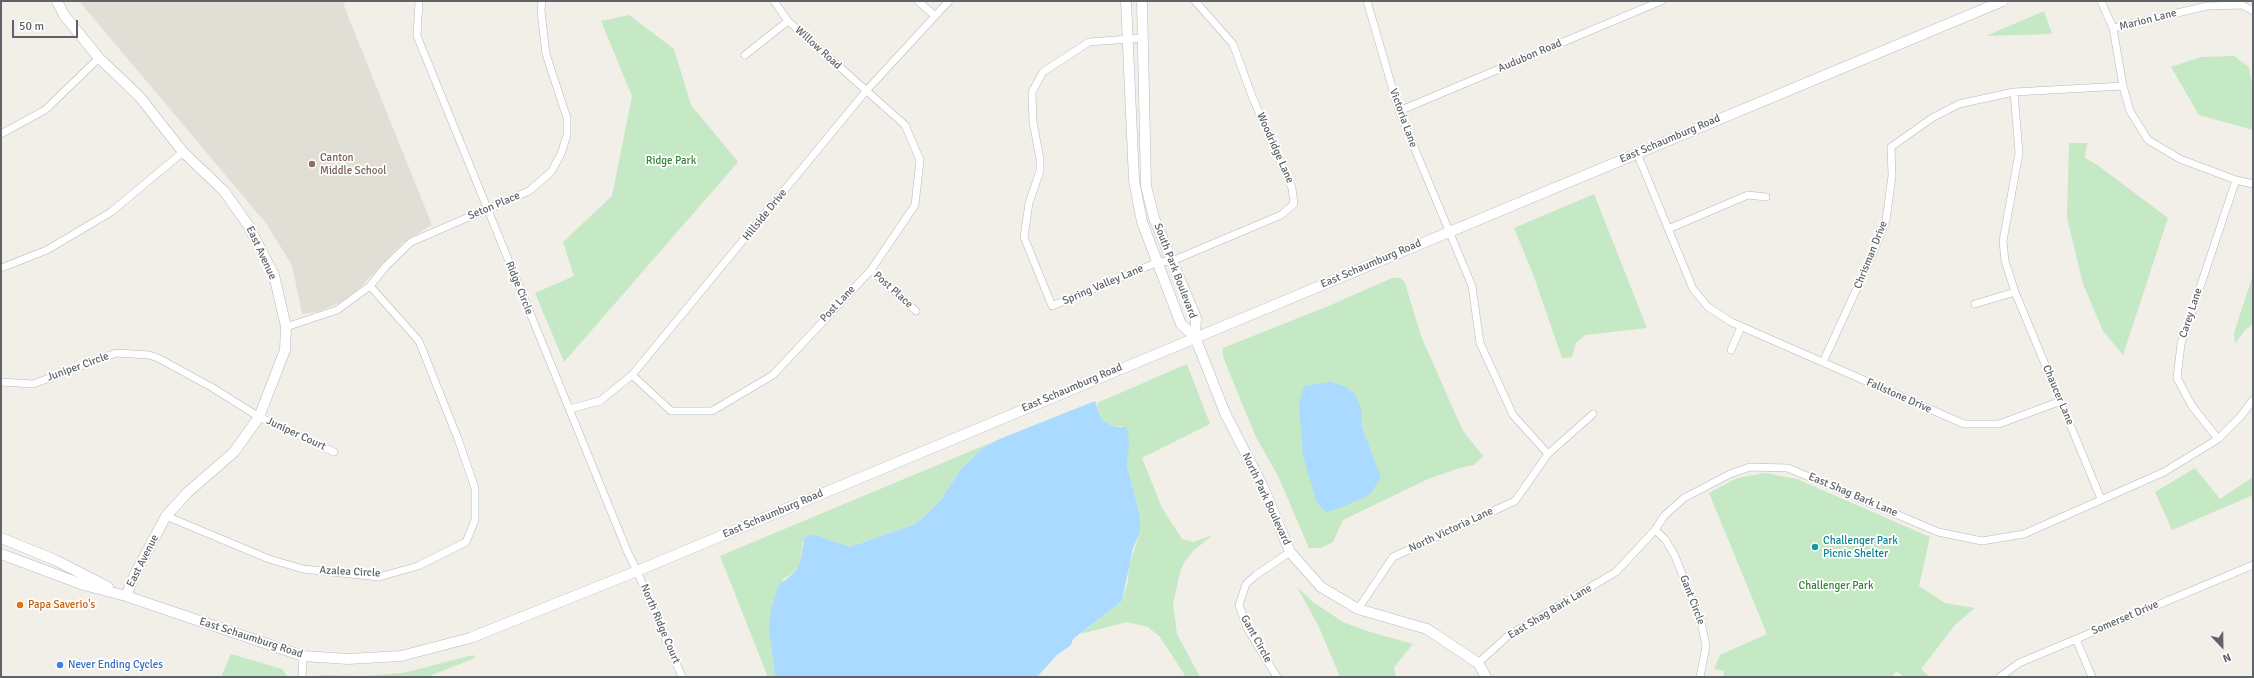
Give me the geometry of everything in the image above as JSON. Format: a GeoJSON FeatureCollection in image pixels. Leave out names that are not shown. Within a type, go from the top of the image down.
{"type":"FeatureCollection","features":[{"type":"Feature","properties":{"kind":"main road","name":"East Avenue"},"geometry":{"type":"LineString","coordinates":[[57,1],[64,15],[99,58],[139,96],[183,152],[224,191],[248,225],[274,275],[286,327],[285,350],[259,417],[234,452],[188,492],[166,516],[134,576],[126,596]]}},
{"type":"Feature","properties":{"kind":"main road","name":"South Park Boulevard"},"geometry":{"type":"LineString","coordinates":[[1126,1],[1135,189],[1142,222],[1181,324],[1195,337]]}},
{"type":"Feature","properties":{"kind":"main road","name":"South Park Boulevard"},"geometry":{"type":"LineString","coordinates":[[1142,1],[1146,186],[1152,211],[1196,318],[1195,337]]}},
{"type":"Feature","properties":{"kind":"main road","name":"East Schaumburg Road"},"geometry":{"type":"LineString","coordinates":[[126,596],[303,656],[348,659],[408,654],[470,638],[637,571],[2003,1]]}},
{"type":"Feature","properties":{"kind":"main road","name":"North Park Boulevard"},"geometry":{"type":"LineString","coordinates":[[1195,337],[1225,412],[1263,487],[1290,552],[1321,587],[1358,609],[1428,629],[1478,663],[1486,677]]}},
{"type":"Feature","properties":{"kind":"main road"},"geometry":{"type":"LineString","coordinates":[[1,538],[55,560],[126,596]]}},
{"type":"Feature","properties":{"kind":"main road"},"geometry":{"type":"LineString","coordinates":[[1,554],[84,585],[126,596]]}},
{"type":"Feature","properties":{"kind":"street","name":"Ridge Circle"},"geometry":{"type":"LineString","coordinates":[[419,1],[417,36],[628,553],[637,571]]}},
{"type":"Feature","properties":{"kind":"street","name":"Seton Place"},"geometry":{"type":"LineString","coordinates":[[286,327],[337,310],[370,286],[386,266],[411,242],[528,191],[540,183],[551,172],[561,154],[567,135],[567,118],[546,54],[541,11],[542,1]]}},
{"type":"Feature","properties":{"kind":"street","name":"Willow Road"},"geometry":{"type":"LineString","coordinates":[[774,1],[788,21],[866,91]]}},
{"type":"Feature","properties":{"kind":"street"},"geometry":{"type":"LineString","coordinates":[[918,1],[934,15]]}},
{"type":"Feature","properties":{"kind":"street","name":"Hillside Drive"},"geometry":{"type":"LineString","coordinates":[[569,409],[600,401],[632,376],[866,91],[934,15],[949,1]]}},
{"type":"Feature","properties":{"kind":"street","name":"Woodridge Lane"},"geometry":{"type":"LineString","coordinates":[[1172,261],[1281,216],[1294,204],[1292,188],[1252,96],[1232,44],[1195,1]]}},
{"type":"Feature","properties":{"kind":"street","name":"Victoria Lane"},"geometry":{"type":"LineString","coordinates":[[1366,1],[1399,111],[1450,231]]}},
{"type":"Feature","properties":{"kind":"street","name":"Audubon Road"},"geometry":{"type":"LineString","coordinates":[[1399,111],[1661,1]]}},
{"type":"Feature","properties":{"kind":"street"},"geometry":{"type":"LineString","coordinates":[[2101,1],[2113,28],[2123,86],[2130,111],[2148,140],[2180,158],[2236,180],[2253,184]]}},
{"type":"Feature","properties":{"kind":"street","name":"Marion Lane"},"geometry":{"type":"LineString","coordinates":[[2113,28],[2207,6],[2242,5],[2253,11]]}},
{"type":"Feature","properties":{"kind":"street"},"geometry":{"type":"LineString","coordinates":[[745,55],[788,21]]}},
{"type":"Feature","properties":{"kind":"street","name":"Spring Valley Lane"},"geometry":{"type":"LineString","coordinates":[[1143,38],[1089,42],[1043,72],[1032,92],[1033,122],[1040,159],[1040,171],[1029,203],[1024,237],[1052,306],[1158,262],[1172,261]]}},
{"type":"Feature","properties":{"kind":"street"},"geometry":{"type":"LineString","coordinates":[[1,134],[45,110],[99,58]]}},
{"type":"Feature","properties":{"kind":"street","name":"Chrisman Drive"},"geometry":{"type":"LineString","coordinates":[[1824,362],[1871,258],[1886,220],[1892,176],[1891,147],[1932,118],[1959,104],[2014,92],[2123,86]]}},
{"type":"Feature","properties":{"kind":"street","name":"Post Lane"},"geometry":{"type":"LineString","coordinates":[[632,376],[671,411],[712,411],[773,375],[871,270],[915,205],[920,160],[905,125],[866,91]]}},
{"type":"Feature","properties":{"kind":"street","name":"Chaucer Lane"},"geometry":{"type":"LineString","coordinates":[[2014,92],[2019,153],[2003,241],[2005,261],[2015,292],[2101,499]]}},
{"type":"Feature","properties":{"kind":"street"},"geometry":{"type":"LineString","coordinates":[[1,268],[47,250],[111,212],[183,152]]}},
{"type":"Feature","properties":{"kind":"street","name":"Fallstone Drive"},"geometry":{"type":"LineString","coordinates":[[1637,153],[1693,289],[1708,307],[1731,322],[1964,424],[1979,426],[2000,424],[2061,401]]}},
{"type":"Feature","properties":{"kind":"street","name":"Carey Lane"},"geometry":{"type":"LineString","coordinates":[[2218,438],[2192,406],[2177,378],[2181,344],[2236,180]]}},
{"type":"Feature","properties":{"kind":"street"},"geometry":{"type":"LineString","coordinates":[[1668,229],[1748,195],[1766,197]]}},
{"type":"Feature","properties":{"kind":"street"},"geometry":{"type":"LineString","coordinates":[[1450,231],[1472,286],[1480,343],[1513,415],[1548,454]]}},
{"type":"Feature","properties":{"kind":"street","name":"Post Place"},"geometry":{"type":"LineString","coordinates":[[871,270],[916,311]]}},
{"type":"Feature","properties":{"kind":"street","name":"Azalea Circle"},"geometry":{"type":"LineString","coordinates":[[166,516],[269,559],[303,569],[379,576],[418,566],[466,542],[475,520],[475,488],[458,439],[419,341],[370,286]]}},
{"type":"Feature","properties":{"kind":"street"},"geometry":{"type":"LineString","coordinates":[[1975,304],[2015,292]]}},
{"type":"Feature","properties":{"kind":"street"},"geometry":{"type":"LineString","coordinates":[[1731,350],[1741,326]]}},
{"type":"Feature","properties":{"kind":"street","name":"Juniper Circle"},"geometry":{"type":"LineString","coordinates":[[1,382],[33,384],[116,353],[149,355],[158,358],[213,388],[259,417]]}},
{"type":"Feature","properties":{"kind":"street","name":"East Shag Bark Lane"},"geometry":{"type":"LineString","coordinates":[[1478,663],[1509,635],[1616,572],[1655,530],[1664,516],[1684,498],[1730,474],[1750,467],[1788,468],[1938,532],[1982,541],[2024,534],[2164,472],[2218,438],[2240,417],[2253,400]]}},
{"type":"Feature","properties":{"kind":"street","name":"North Victoria Lane"},"geometry":{"type":"LineString","coordinates":[[1358,609],[1393,557],[1515,501],[1548,454],[1593,414]]}},
{"type":"Feature","properties":{"kind":"street","name":"Juniper Court"},"geometry":{"type":"LineString","coordinates":[[259,417],[334,452]]}},
{"type":"Feature","properties":{"kind":"street","name":"Gant Circle"},"geometry":{"type":"LineString","coordinates":[[1655,530],[1665,539],[1675,556],[1701,622],[1706,646],[1700,677]]}},
{"type":"Feature","properties":{"kind":"street","name":"Gant Circle"},"geometry":{"type":"LineString","coordinates":[[1277,677],[1247,628],[1239,605],[1246,584],[1256,575],[1290,552]]}},
{"type":"Feature","properties":{"kind":"street","name":"Somerset Drive"},"geometry":{"type":"LineString","coordinates":[[2000,677],[2019,663],[2253,565]]}},
{"type":"Feature","properties":{"kind":"street","name":"North Ridge Court"},"geometry":{"type":"LineString","coordinates":[[637,571],[682,677]]}},
{"type":"Feature","properties":{"kind":"street"},"geometry":{"type":"LineString","coordinates":[[2076,639],[2092,677]]}},
{"type":"Feature","properties":{"kind":"street"},"geometry":{"type":"LineString","coordinates":[[302,677],[303,656]]}},
{"type":"Feature","properties":{"kind":"shaded area","name":"Canton Middle School"},"geometry":{"type":"Polygon","coordinates":[[[79,1],[345,1],[344,6],[432,225],[402,243],[361,287],[343,301],[318,312],[302,314],[292,265],[265,222],[79,1]]]}},
{"type":"Feature","properties":{"kind":"green space"},"geometry":{"type":"Polygon","coordinates":[[[2044,11],[2052,34],[1986,36],[2044,11]]]}},
{"type":"Feature","properties":{"kind":"green space","name":"Ridge Park"},"geometry":{"type":"Polygon","coordinates":[[[629,15],[674,49],[691,105],[738,162],[564,362],[535,293],[574,276],[563,242],[612,196],[632,96],[601,21],[629,15]]]}},
{"type":"Feature","properties":{"kind":"green space"},"geometry":{"type":"Polygon","coordinates":[[[2234,56],[2249,67],[2253,90],[2253,130],[2199,115],[2171,67],[2201,57],[2234,56]]]}},
{"type":"Feature","properties":{"kind":"green space"},"geometry":{"type":"Polygon","coordinates":[[[2069,143],[2087,143],[2085,158],[2096,164],[2168,218],[2123,355],[2103,331],[2083,284],[2067,218],[2069,143]]]}},
{"type":"Feature","properties":{"kind":"green space"},"geometry":{"type":"Polygon","coordinates":[[[1594,194],[1647,328],[1585,335],[1576,343],[1572,357],[1562,358],[1533,274],[1514,228],[1594,194]]]}},
{"type":"Feature","properties":{"kind":"green space"},"geometry":{"type":"Polygon","coordinates":[[[2253,275],[2253,324],[2245,330],[2235,344],[2234,333],[2253,275]]]}},
{"type":"Feature","properties":{"kind":"green space"},"geometry":{"type":"Polygon","coordinates":[[[1392,278],[1401,278],[1405,283],[1421,336],[1457,418],[1464,432],[1483,456],[1474,465],[1460,468],[1428,479],[1343,520],[1333,542],[1321,548],[1309,548],[1278,476],[1257,439],[1223,357],[1223,348],[1331,305],[1392,278]]]}},
{"type":"Feature","properties":{"kind":"green space"},"geometry":{"type":"Polygon","coordinates":[[[1187,364],[1210,424],[1142,458],[1162,508],[1182,539],[1193,542],[1213,535],[1193,551],[1185,561],[1180,572],[1173,604],[1177,634],[1200,677],[1186,677],[1160,637],[1148,627],[1127,622],[1080,634],[1122,601],[1128,581],[1129,565],[1140,533],[1140,516],[1127,466],[1128,452],[1122,426],[1114,427],[1102,420],[1097,403],[1187,364]]]}},
{"type":"Feature","properties":{"kind":"green space"},"geometry":{"type":"Polygon","coordinates":[[[1002,438],[984,447],[961,469],[941,500],[924,517],[913,525],[850,547],[819,536],[803,542],[800,562],[795,572],[783,579],[771,645],[775,677],[768,677],[720,556],[1002,438]]]}},
{"type":"Feature","properties":{"kind":"green space"},"geometry":{"type":"Polygon","coordinates":[[[2195,468],[2220,499],[2253,477],[2253,495],[2172,530],[2155,492],[2195,468]]]}},
{"type":"Feature","properties":{"kind":"green space","name":"Challenger Park"},"geometry":{"type":"Polygon","coordinates":[[[1765,473],[1797,479],[1930,537],[1919,586],[1945,603],[1975,608],[1955,625],[1921,669],[1930,677],[1904,677],[1896,671],[1892,677],[1723,677],[1724,671],[1714,669],[1720,655],[1767,634],[1709,493],[1737,478],[1765,473]]]}},
{"type":"Feature","properties":{"kind":"green space"},"geometry":{"type":"Polygon","coordinates":[[[1297,587],[1313,602],[1343,622],[1367,631],[1413,644],[1394,667],[1396,677],[1340,677],[1319,627],[1297,587]]]}},
{"type":"Feature","properties":{"kind":"green space"},"geometry":{"type":"Polygon","coordinates":[[[231,654],[282,669],[288,677],[221,677],[231,654]]]}},
{"type":"Feature","properties":{"kind":"green space"},"geometry":{"type":"Polygon","coordinates":[[[473,655],[475,658],[427,677],[317,677],[320,675],[363,676],[403,673],[473,655]]]}},
{"type":"Feature","properties":{"kind":"water"},"geometry":{"type":"Polygon","coordinates":[[[1330,382],[1344,386],[1355,394],[1362,412],[1361,425],[1381,478],[1369,495],[1342,507],[1326,512],[1317,503],[1303,456],[1299,404],[1304,386],[1330,382]]]}},
{"type":"Feature","properties":{"kind":"water"},"geometry":{"type":"Polygon","coordinates":[[[1095,401],[1102,420],[1114,427],[1126,427],[1128,431],[1129,445],[1127,466],[1140,516],[1140,533],[1133,548],[1122,601],[1073,639],[1071,645],[1057,655],[1037,677],[775,677],[769,628],[771,610],[778,586],[795,572],[800,562],[805,537],[811,535],[819,536],[850,547],[913,525],[924,517],[941,500],[961,469],[984,447],[1002,438],[1095,401]]]}},
{"type":"Feature","properties":{"kind":"place","name":"Canton Middle School"},"geometry":{"type":"Point","coordinates":[312,164]}},
{"type":"Feature","properties":{"kind":"place","name":"Challenger Park Picnic Shelter"},"geometry":{"type":"Point","coordinates":[1815,547]}},
{"type":"Feature","properties":{"kind":"place","name":"Papa Saverio's"},"geometry":{"type":"Point","coordinates":[20,605]}},
{"type":"Feature","properties":{"kind":"place","name":"Never Ending Cycles"},"geometry":{"type":"Point","coordinates":[60,665]}}]}
